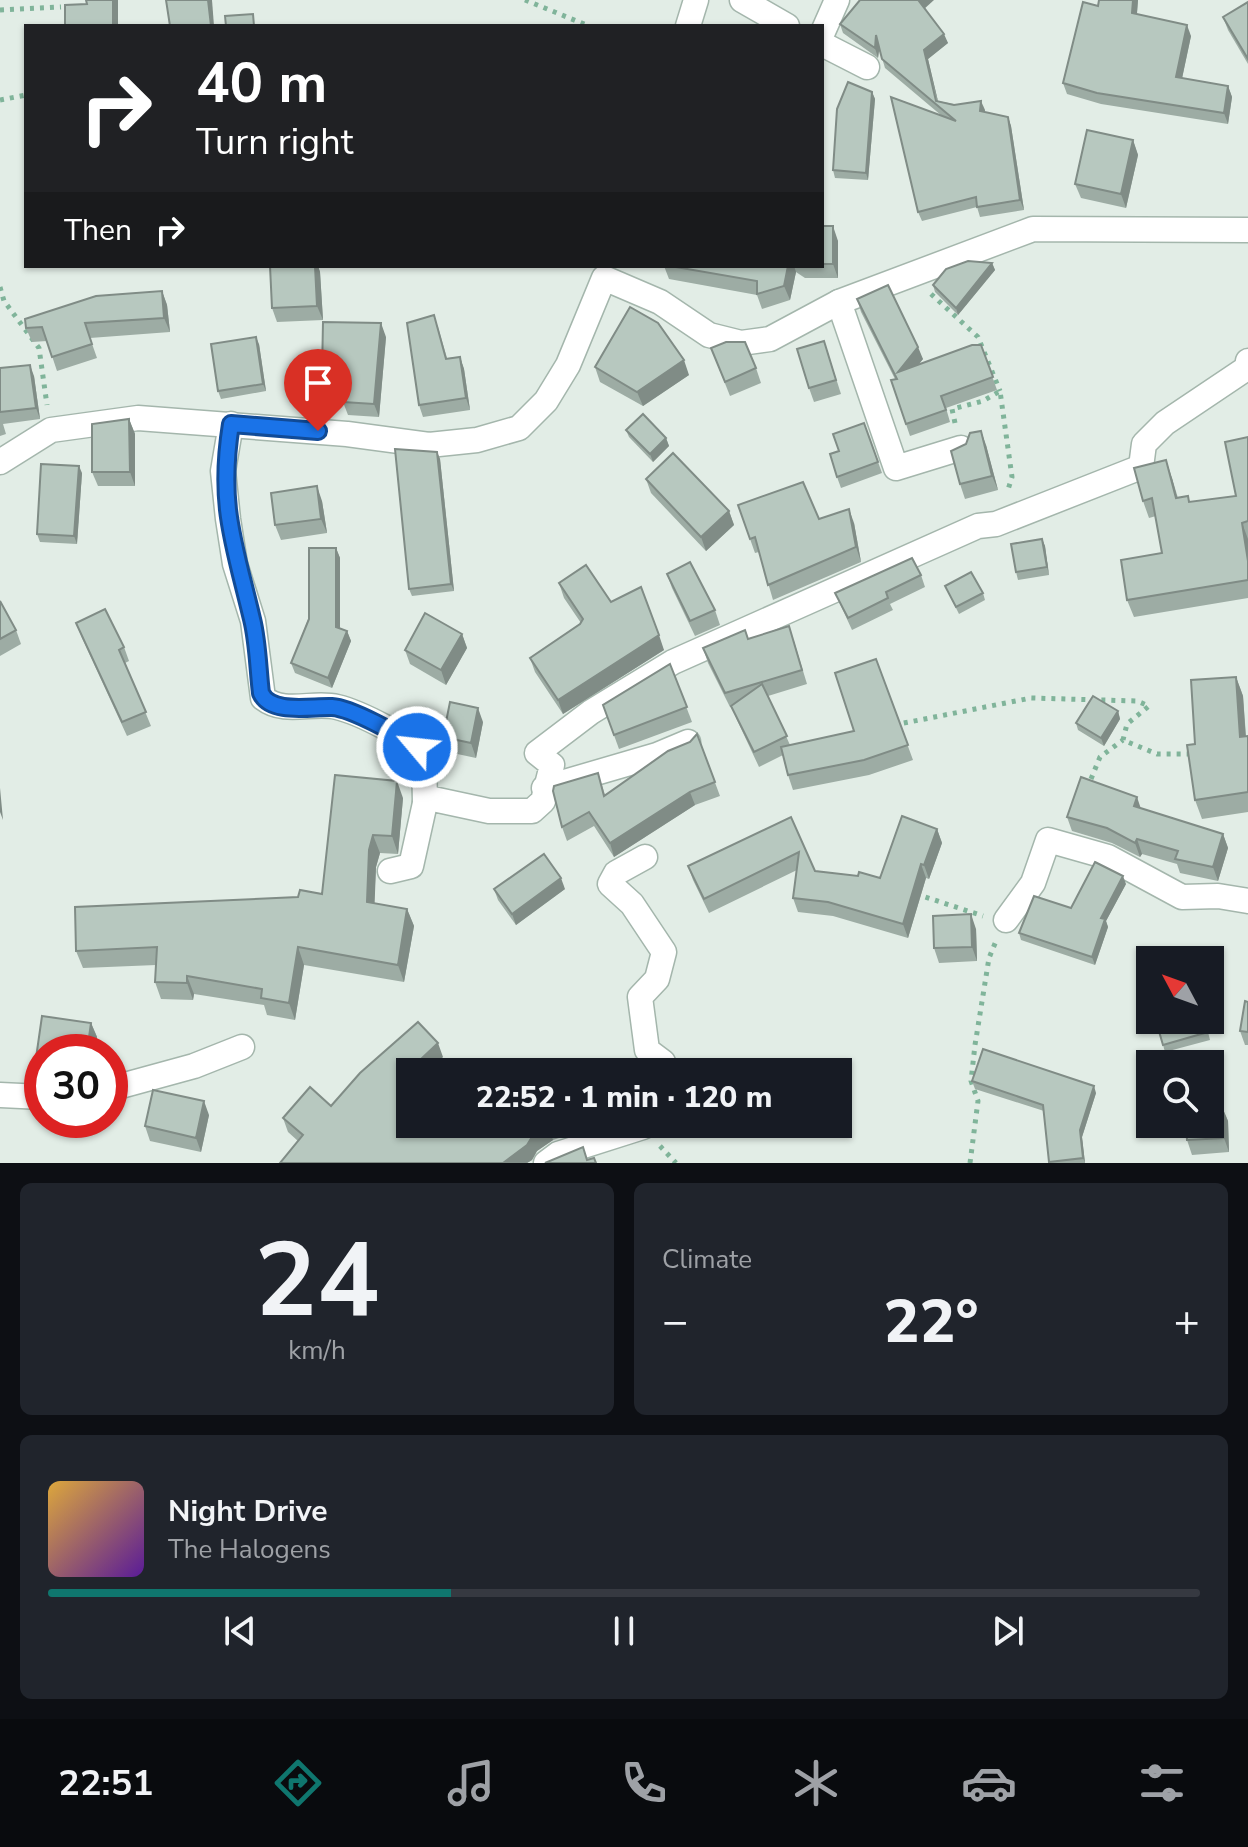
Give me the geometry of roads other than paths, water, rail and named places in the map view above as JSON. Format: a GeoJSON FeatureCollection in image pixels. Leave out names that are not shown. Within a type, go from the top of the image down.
{"type":"FeatureCollection","features":[{"type":"Feature","properties":{"kind":"street"},"geometry":{"type":"LineString","coordinates":[[689,24],[696,0]]}},
{"type":"Feature","properties":{"kind":"street"},"geometry":{"type":"LineString","coordinates":[[742,0],[784,24]]}},
{"type":"Feature","properties":{"kind":"street"},"geometry":{"type":"LineString","coordinates":[[824,29],[837,0]]}},
{"type":"Feature","properties":{"kind":"street"},"geometry":{"type":"LineString","coordinates":[[824,45],[867,67]]}},
{"type":"Feature","properties":{"kind":"street"},"geometry":{"type":"LineString","coordinates":[[0,462],[51,430],[138,418],[231,424],[429,445],[477,440],[519,428],[546,401],[568,365],[605,272],[660,302],[709,335],[741,343],[770,339],[839,302],[1033,229],[1248,230]]}},
{"type":"Feature","properties":{"kind":"street"},"geometry":{"type":"LineString","coordinates":[[839,302],[896,468],[961,448]]}},
{"type":"Feature","properties":{"kind":"street"},"geometry":{"type":"LineString","coordinates":[[425,803],[433,799],[489,811],[532,811],[543,801],[552,765],[542,759],[539,750],[591,712],[673,662],[978,526],[996,524],[1141,467],[1144,444],[1165,423],[1247,368],[1248,361]]}},
{"type":"Feature","properties":{"kind":"street"},"geometry":{"type":"LineString","coordinates":[[231,424],[223,471],[228,519],[235,564],[253,621],[263,698],[280,706],[337,707],[408,740],[424,756],[425,803],[411,866],[390,871]]}},
{"type":"Feature","properties":{"kind":"street"},"geometry":{"type":"LineString","coordinates":[[544,788],[657,755],[688,742]]}},
{"type":"Feature","properties":{"kind":"street"},"geometry":{"type":"LineString","coordinates":[[1006,920],[1033,883],[1048,840],[1108,857],[1182,897],[1218,896],[1248,901]]}},
{"type":"Feature","properties":{"kind":"street"},"geometry":{"type":"LineString","coordinates":[[645,857],[616,873],[610,884],[632,904],[664,952],[657,979],[643,993],[640,1003],[647,1050],[658,1058]]}},
{"type":"Feature","properties":{"kind":"street"},"geometry":{"type":"LineString","coordinates":[[128,1084],[194,1066],[242,1047]]}},
{"type":"Feature","properties":{"kind":"street"},"geometry":{"type":"LineString","coordinates":[[0,1095],[24,1096]]}},
{"type":"Feature","properties":{"kind":"street"},"geometry":{"type":"LineString","coordinates":[[546,1163],[558,1154],[608,1138]]}}]}
